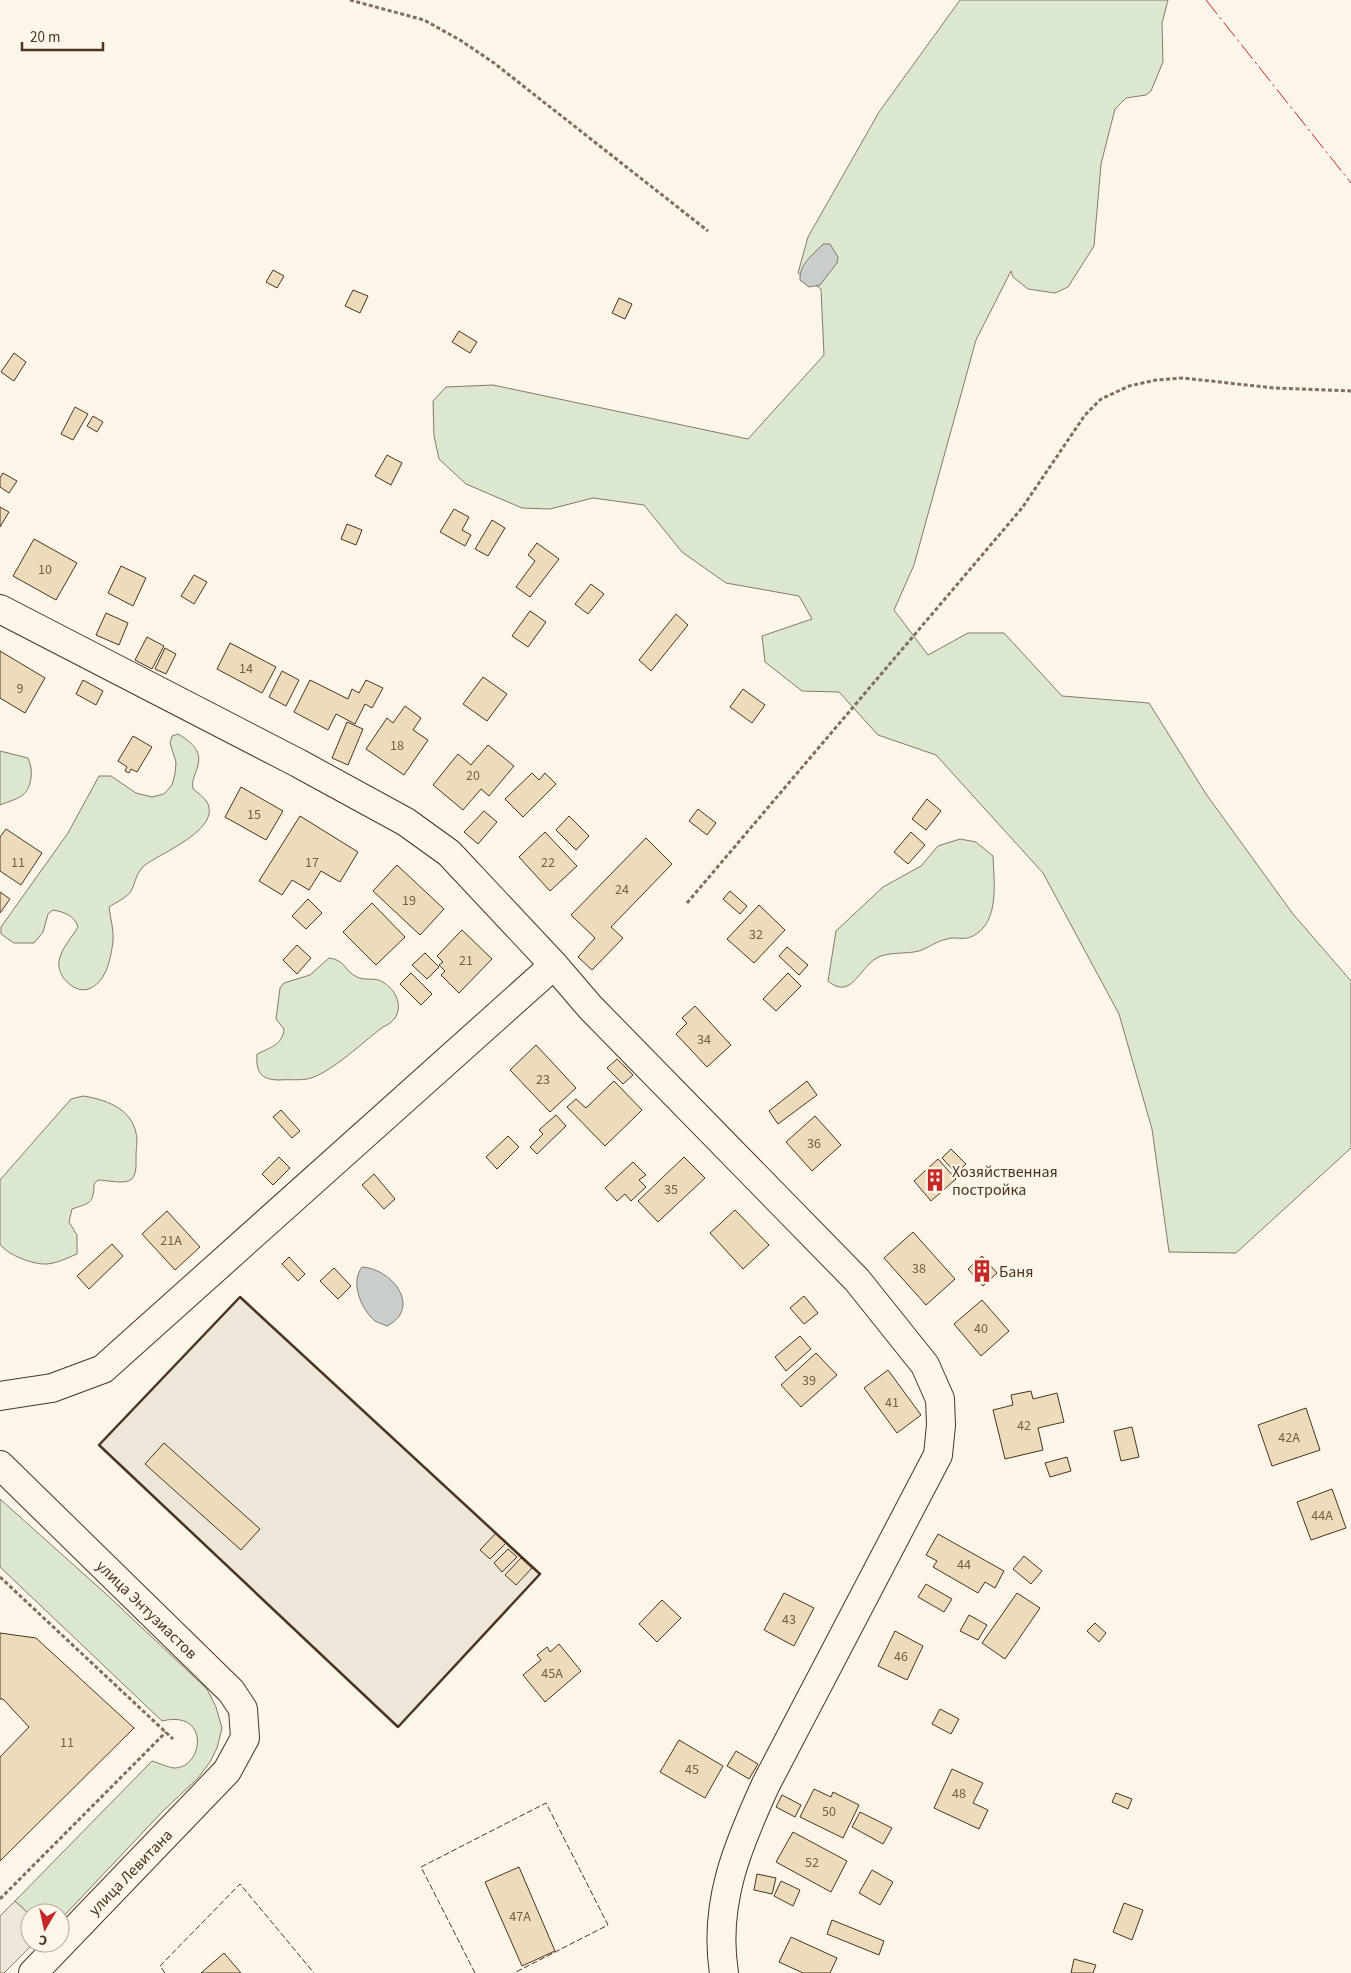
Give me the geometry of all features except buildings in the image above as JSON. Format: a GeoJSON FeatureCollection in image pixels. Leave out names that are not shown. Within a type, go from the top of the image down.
{"type":"FeatureCollection","features":[{"type":"Feature","properties":{"kind":"street"},"geometry":{"type":"LineString","coordinates":[[0,609],[298,763],[406,822],[448,853],[554,965],[590,1007],[857,1280],[925,1365],[940,1399],[942,1425],[938,1455],[766,1784],[741,1838],[730,1872],[722,1924],[724,1973]]}},
{"type":"Feature","properties":{"kind":"street"},"geometry":{"type":"LineString","coordinates":[[0,1396],[52,1388],[103,1369],[554,965]]}},
{"type":"Feature","properties":{"kind":"street","name":"улица Энтузиастов"},"geometry":{"type":"LineString","coordinates":[[0,1465],[231,1691],[243,1709],[244,1738],[227,1771]]}},
{"type":"Feature","properties":{"kind":"street","name":"улица Левитана"},"geometry":{"type":"LineString","coordinates":[[33,1973],[227,1771]]}},
{"type":"Feature","properties":{"kind":"path"},"geometry":{"type":"LineString","coordinates":[[350,0],[424,20],[460,40],[494,63],[708,231]]}},
{"type":"Feature","properties":{"kind":"path"},"geometry":{"type":"LineString","coordinates":[[687,903],[1022,508],[1085,415],[1101,399],[1129,386],[1156,380],[1183,378],[1274,388],[1351,391]]}},
{"type":"Feature","properties":{"kind":"path"},"geometry":{"type":"LineString","coordinates":[[0,1577],[174,1739]]}},
{"type":"Feature","properties":{"kind":"path"},"geometry":{"type":"LineString","coordinates":[[0,1899],[166,1732]]}},
{"type":"Feature","properties":{"kind":"green space"},"geometry":{"type":"Polygon","coordinates":[[[960,0],[1168,0],[1162,23],[1163,62],[1151,91],[1146,95],[1126,98],[1115,109],[1101,164],[1094,246],[1068,287],[1055,293],[1028,289],[1013,277],[1011,271],[976,340],[914,565],[894,610],[928,655],[968,633],[1004,633],[1062,696],[1149,703],[1206,794],[1293,914],[1351,981],[1351,1148],[1236,1253],[1169,1252],[1152,1129],[1119,1014],[1043,873],[936,755],[878,735],[839,692],[802,691],[765,662],[762,636],[812,619],[799,596],[726,583],[682,552],[644,505],[593,498],[550,509],[522,508],[466,484],[439,459],[434,436],[433,401],[446,387],[493,385],[748,439],[824,355],[821,289],[798,273],[808,237],[879,112],[960,0]]]}},
{"type":"Feature","properties":{"kind":"green space"},"geometry":{"type":"Polygon","coordinates":[[[178,734],[197,750],[199,760],[193,780],[193,789],[207,802],[209,812],[206,822],[188,839],[145,865],[138,874],[129,893],[109,907],[113,941],[107,968],[101,980],[91,988],[85,990],[73,987],[64,978],[59,967],[62,952],[78,927],[71,917],[65,913],[53,910],[48,914],[43,932],[34,943],[14,943],[1,934],[1,927],[68,833],[99,776],[111,776],[136,793],[152,797],[164,794],[172,785],[175,774],[176,762],[170,743],[172,736],[178,734]]]}},
{"type":"Feature","properties":{"kind":"green space"},"geometry":{"type":"Polygon","coordinates":[[[0,751],[28,758],[31,766],[31,778],[30,785],[21,796],[0,805],[0,751]]]}},
{"type":"Feature","properties":{"kind":"green space"},"geometry":{"type":"Polygon","coordinates":[[[960,839],[976,842],[993,856],[994,901],[988,921],[982,930],[970,937],[943,940],[919,951],[881,956],[873,960],[856,979],[844,987],[837,986],[828,981],[836,931],[883,887],[921,866],[938,846],[960,839]]]}},
{"type":"Feature","properties":{"kind":"green space"},"geometry":{"type":"Polygon","coordinates":[[[329,958],[342,963],[357,977],[374,979],[383,982],[389,987],[397,999],[398,1012],[395,1018],[338,1063],[320,1074],[300,1080],[273,1080],[264,1077],[257,1066],[257,1054],[275,1045],[281,1039],[284,1029],[276,1019],[280,988],[284,983],[310,975],[329,958]]]}},
{"type":"Feature","properties":{"kind":"green space"},"geometry":{"type":"Polygon","coordinates":[[[83,1096],[108,1102],[129,1117],[137,1136],[135,1174],[132,1179],[125,1182],[98,1180],[94,1184],[92,1199],[72,1209],[69,1222],[77,1235],[77,1254],[51,1263],[42,1264],[28,1261],[8,1252],[0,1244],[0,1180],[71,1099],[83,1096]]]}},
{"type":"Feature","properties":{"kind":"green space"},"geometry":{"type":"Polygon","coordinates":[[[0,1499],[105,1593],[207,1689],[216,1707],[222,1728],[217,1748],[210,1762],[198,1778],[162,1812],[70,1909],[70,1903],[20,1903],[20,1906],[15,1901],[152,1761],[175,1768],[185,1765],[192,1759],[196,1750],[195,1730],[188,1723],[178,1720],[162,1721],[0,1567],[0,1499]]]}},
{"type":"Feature","properties":{"kind":"shaded area"},"geometry":{"type":"Polygon","coordinates":[[[823,244],[830,244],[838,257],[837,263],[820,285],[809,287],[800,280],[800,274],[807,260],[823,244]]]}},
{"type":"Feature","properties":{"kind":"shaded area"},"geometry":{"type":"Polygon","coordinates":[[[362,1267],[373,1269],[384,1275],[399,1290],[403,1300],[402,1309],[397,1318],[387,1326],[375,1321],[370,1316],[359,1296],[357,1280],[362,1267]]]}},
{"type":"Feature","properties":{"kind":"shaded area"},"geometry":{"type":"Polygon","coordinates":[[[240,1297],[540,1574],[398,1727],[99,1445],[240,1297]]]}},
{"type":"Feature","properties":{"kind":"shaded area"},"geometry":{"type":"Polygon","coordinates":[[[15,1901],[20,1906],[20,1953],[24,1953],[4,1973],[0,1973],[0,1916],[15,1901]]]}},
{"type":"Feature","properties":{"kind":"fence"},"geometry":{"type":"LineString","coordinates":[[475,1973],[421,1867],[546,1803],[608,1925],[514,1973]]}},
{"type":"Feature","properties":{"kind":"fence"},"geometry":{"type":"LineString","coordinates":[[165,1973],[160,1966],[240,1884],[314,1973]]}},
{"type":"Feature","properties":{"kind":"wall"},"geometry":{"type":"LineString","coordinates":[[240,1297],[540,1574],[398,1727],[99,1445],[240,1297]]}},
{"type":"Feature","properties":{"kind":"power"},"geometry":{"type":"LineString","coordinates":[[1206,0],[1351,183]]}},
{"type":"Feature","properties":{"kind":"place","name":"Хозяйственная постройка"},"geometry":{"type":"Point","coordinates":[935,1180]}},
{"type":"Feature","properties":{"kind":"place","name":"Баня"},"geometry":{"type":"Point","coordinates":[982,1271]}}]}
